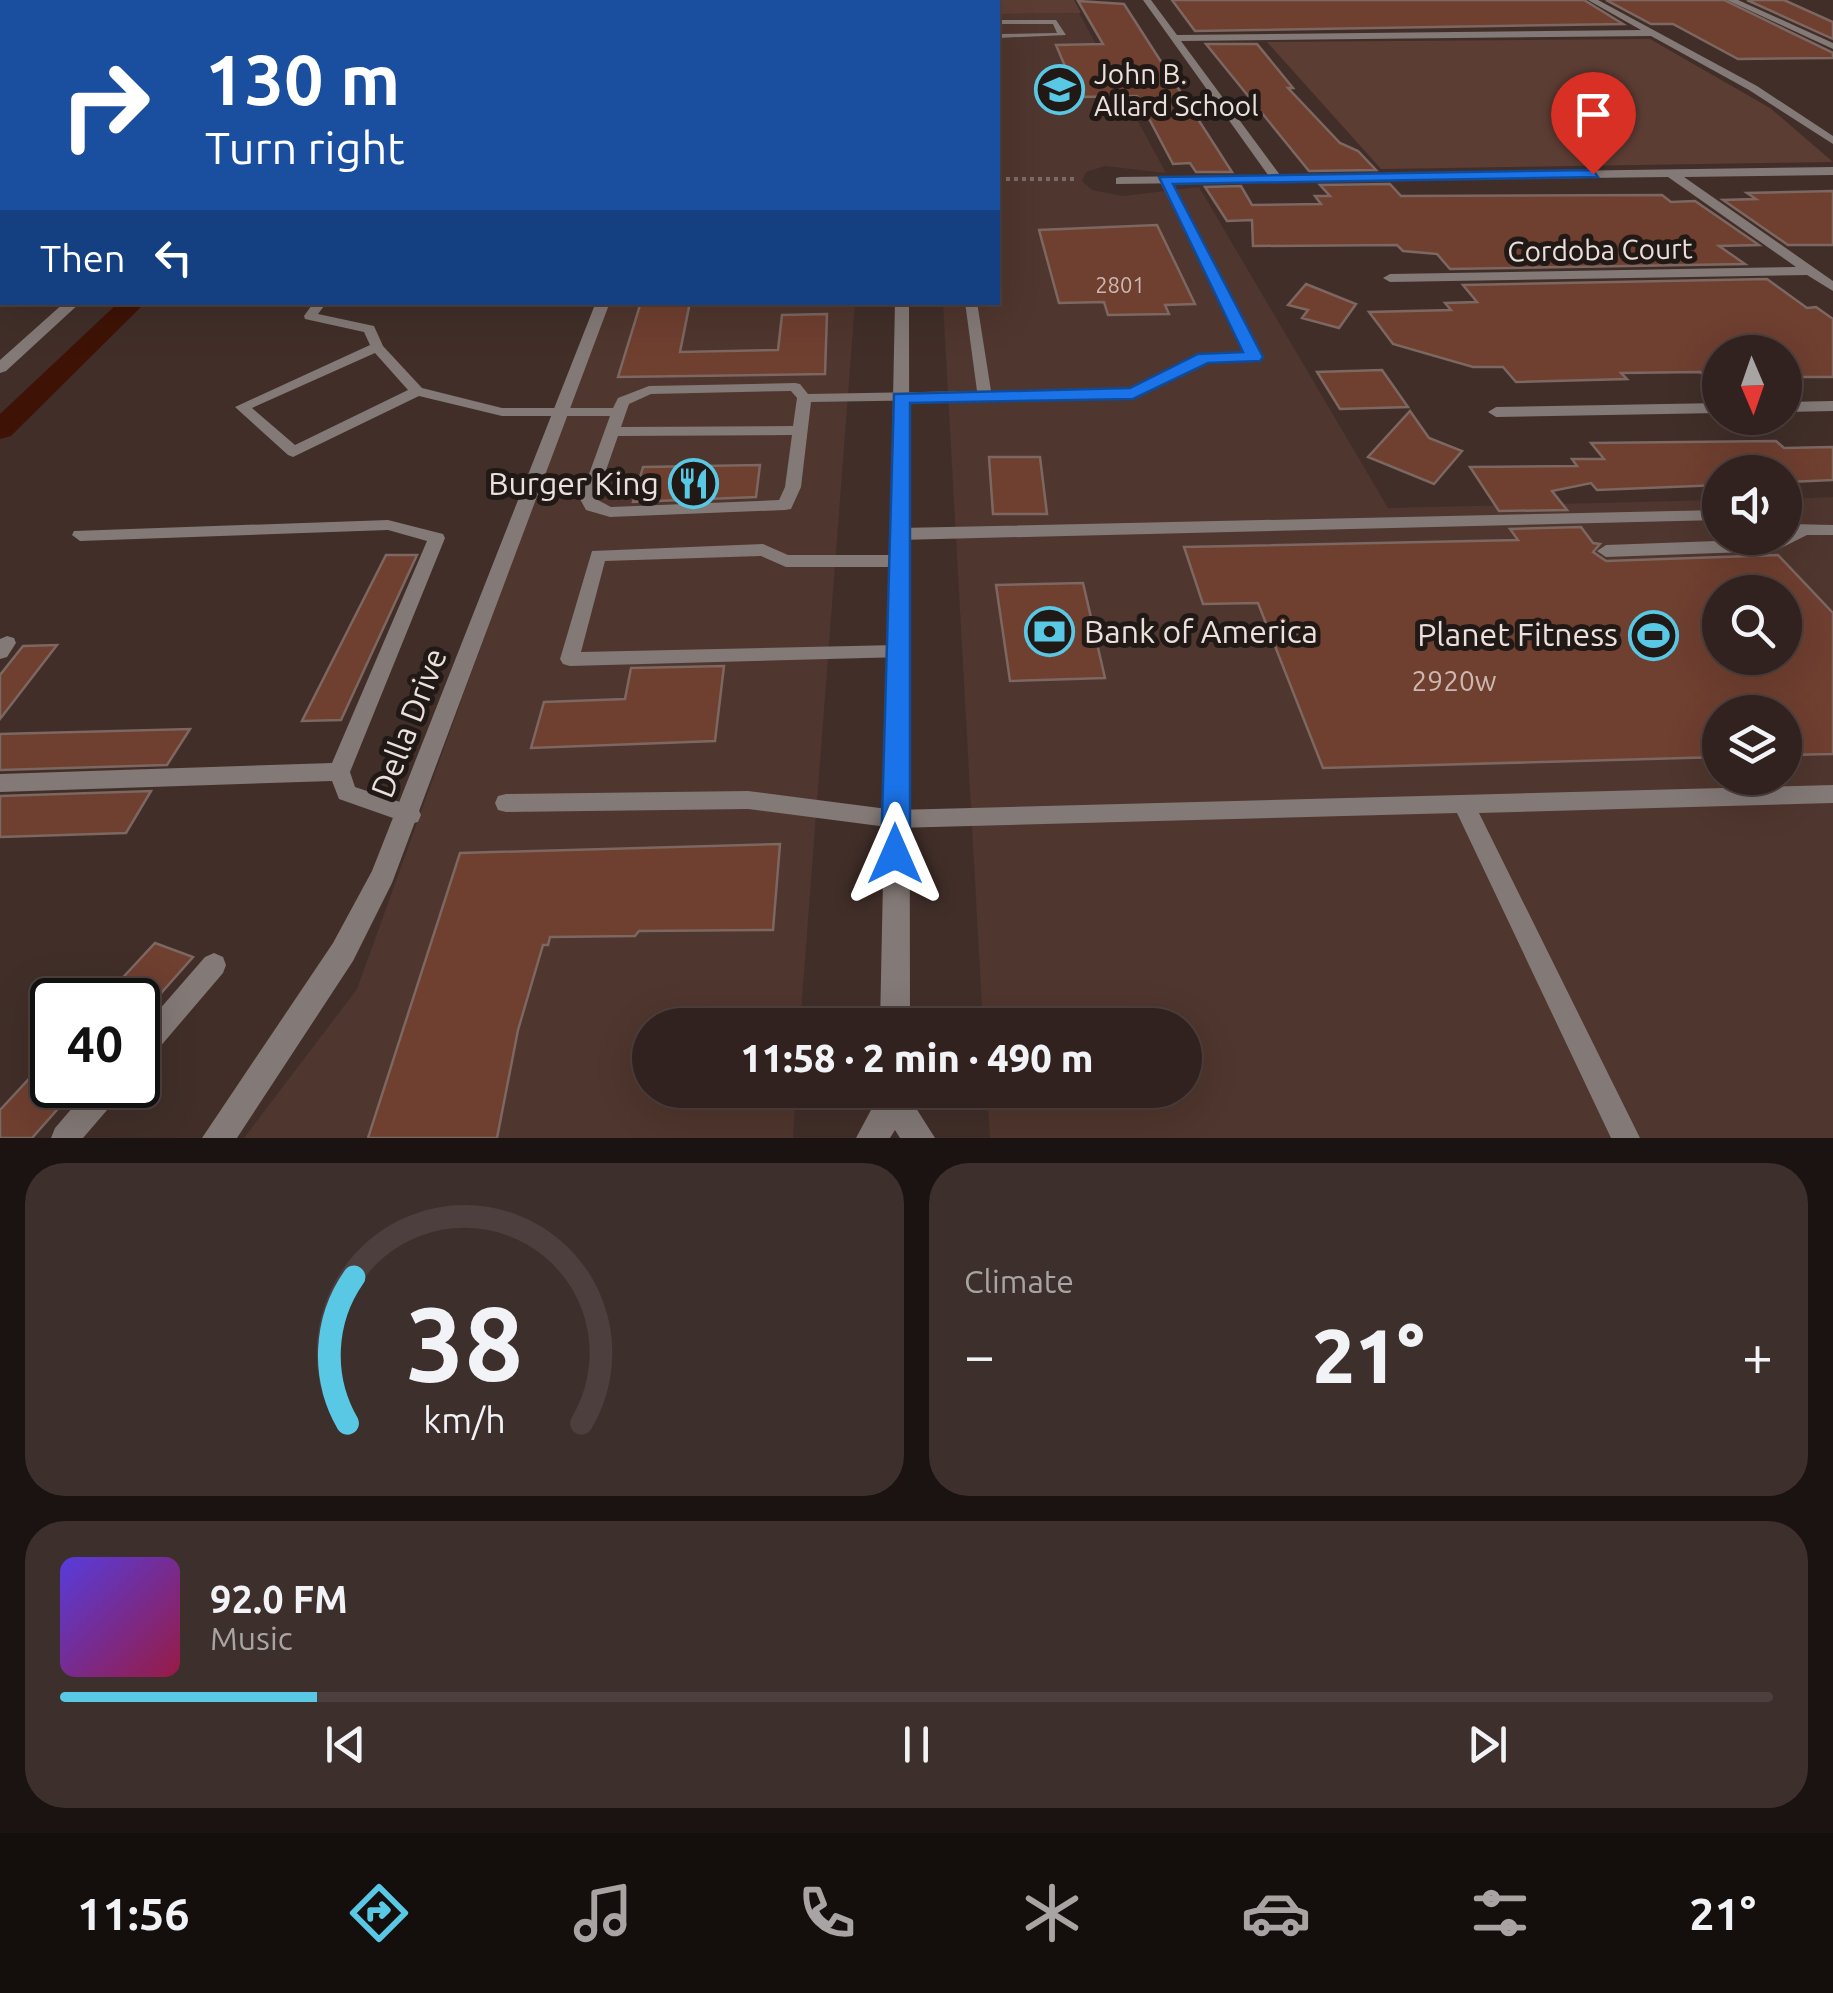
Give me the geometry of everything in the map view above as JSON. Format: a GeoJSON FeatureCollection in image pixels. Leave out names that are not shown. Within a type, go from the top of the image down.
{"type":"FeatureCollection","features":[{"type":"Feature","properties":{"kind":"street"},"geometry":{"type":"LineString","coordinates":[[1147,0],[1277,179]]}},
{"type":"Feature","properties":{"kind":"street"},"geometry":{"type":"LineString","coordinates":[[1592,0],[1753,88],[1833,141]]}},
{"type":"Feature","properties":{"kind":"street"},"geometry":{"type":"LineString","coordinates":[[1731,0],[1833,46]]}},
{"type":"Feature","properties":{"kind":"street"},"geometry":{"type":"LineString","coordinates":[[1175,38],[1654,33]]}},
{"type":"Feature","properties":{"kind":"street"},"geometry":{"type":"LineString","coordinates":[[1808,35],[1833,35]]}},
{"type":"Feature","properties":{"kind":"street"},"geometry":{"type":"LineString","coordinates":[[1120,181],[1833,171]]}},
{"type":"Feature","properties":{"kind":"street"},"geometry":{"type":"LineString","coordinates":[[1672,174],[1833,287]]}},
{"type":"Feature","properties":{"kind":"street","name":"Cordoba Court"},"geometry":{"type":"LineString","coordinates":[[1390,278],[1811,272]]}},
{"type":"Feature","properties":{"kind":"street"},"geometry":{"type":"LineString","coordinates":[[0,368],[71,305]]}},
{"type":"Feature","properties":{"kind":"street","name":"Della Drive"},"geometry":{"type":"LineString","coordinates":[[218,1138],[343,952],[410,814],[601,305]]}},
{"type":"Feature","properties":{"kind":"street"},"geometry":{"type":"LineString","coordinates":[[895,1008],[902,305]]}},
{"type":"Feature","properties":{"kind":"street"},"geometry":{"type":"LineString","coordinates":[[1802,407],[1833,406]]}},
{"type":"Feature","properties":{"kind":"street"},"geometry":{"type":"LineString","coordinates":[[1496,412],[1702,408]]}},
{"type":"Feature","properties":{"kind":"street"},"geometry":{"type":"LineString","coordinates":[[872,1138],[888,1108]]}},
{"type":"Feature","properties":{"kind":"street"},"geometry":{"type":"LineString","coordinates":[[901,1108],[919,1138]]}},
{"type":"Feature","properties":{"kind":"lane"},"geometry":{"type":"LineString","coordinates":[[1000,22],[1056,22],[1062,35],[1000,36]]}},
{"type":"Feature","properties":{"kind":"lane"},"geometry":{"type":"LineString","coordinates":[[804,398],[1133,393],[1204,358],[1254,357],[1164,180]]}},
{"type":"Feature","properties":{"kind":"lane"},"geometry":{"type":"LineString","coordinates":[[319,305],[310,316],[368,329],[377,347],[416,391],[502,412],[618,412]]}},
{"type":"Feature","properties":{"kind":"lane"},"geometry":{"type":"LineString","coordinates":[[971,305],[985,396]]}},
{"type":"Feature","properties":{"kind":"lane"},"geometry":{"type":"LineString","coordinates":[[377,347],[242,408],[293,452],[416,391]]}},
{"type":"Feature","properties":{"kind":"lane"},"geometry":{"type":"LineString","coordinates":[[795,387],[804,392],[804,398],[793,487],[785,504],[670,512],[610,512],[592,506],[588,499],[618,412],[622,401],[648,390],[795,387]]}},
{"type":"Feature","properties":{"kind":"lane"},"geometry":{"type":"LineString","coordinates":[[611,432],[800,430]]}},
{"type":"Feature","properties":{"kind":"lane"},"geometry":{"type":"LineString","coordinates":[[900,534],[1702,515]]}},
{"type":"Feature","properties":{"kind":"lane"},"geometry":{"type":"LineString","coordinates":[[80,535],[388,525],[437,538],[339,772],[346,793],[410,814]]}},
{"type":"Feature","properties":{"kind":"lane"},"geometry":{"type":"LineString","coordinates":[[1802,529],[1833,530]]}},
{"type":"Feature","properties":{"kind":"lane"},"geometry":{"type":"LineString","coordinates":[[1606,551],[1702,547]]}},
{"type":"Feature","properties":{"kind":"lane"},"geometry":{"type":"LineString","coordinates":[[897,652],[570,659],[598,556],[763,550],[786,561],[899,560]]}},
{"type":"Feature","properties":{"kind":"lane"},"geometry":{"type":"LineString","coordinates":[[0,783],[339,772]]}},
{"type":"Feature","properties":{"kind":"lane"},"geometry":{"type":"LineString","coordinates":[[506,803],[748,800],[895,819],[1833,794]]}},
{"type":"Feature","properties":{"kind":"lane"},"geometry":{"type":"LineString","coordinates":[[1464,804],[1626,1138]]}},
{"type":"Feature","properties":{"kind":"lane"},"geometry":{"type":"LineString","coordinates":[[160,1028],[214,964]]}},
{"type":"Feature","properties":{"kind":"lane"},"geometry":{"type":"LineString","coordinates":[[65,1138],[90,1108]]}},
{"type":"Feature","properties":{"kind":"path"},"geometry":{"type":"LineString","coordinates":[[1000,179],[1078,179]]}},
{"type":"Feature","properties":{"kind":"shaded area"},"geometry":{"type":"Polygon","coordinates":[[[1000,0],[1074,0],[1081,13],[1000,14],[1000,0]]]}},
{"type":"Feature","properties":{"kind":"shaded area"},"geometry":{"type":"Polygon","coordinates":[[[1079,13],[1166,173],[1105,166],[1086,172],[1082,181],[1092,190],[1123,196],[1199,187],[1388,508],[1702,500],[1702,555],[1802,555],[1802,498],[1833,497],[1833,1138],[990,1138],[988,1108],[1202,1108],[1202,1008],[982,1008],[943,305],[1000,305],[1000,14],[1079,13]]]}},
{"type":"Feature","properties":{"kind":"shaded area"},"geometry":{"type":"Polygon","coordinates":[[[1650,39],[1770,108],[1833,162],[1381,169],[1267,42],[1650,39]]]}},
{"type":"Feature","properties":{"kind":"shaded area"},"geometry":{"type":"Polygon","coordinates":[[[604,305],[855,305],[801,1008],[632,1008],[632,1108],[795,1108],[793,1138],[244,1138],[357,989],[604,305]]]}},
{"type":"Feature","properties":{"kind":"building"},"geometry":{"type":"Polygon","coordinates":[[[1172,0],[1584,0],[1623,24],[1195,31],[1172,0]]]}},
{"type":"Feature","properties":{"kind":"building"},"geometry":{"type":"Polygon","coordinates":[[[1606,0],[1724,0],[1833,53],[1833,58],[1738,59],[1673,24],[1651,24],[1606,0]]]}},
{"type":"Feature","properties":{"kind":"building"},"geometry":{"type":"Polygon","coordinates":[[[1747,0],[1784,0],[1833,22],[1833,39],[1747,0]]]}},
{"type":"Feature","properties":{"kind":"building"},"geometry":{"type":"Polygon","coordinates":[[[1078,1],[1124,4],[1232,172],[1196,172],[1190,163],[1173,164],[1137,96],[1078,97],[1056,45],[1103,44],[1078,1]]]}},
{"type":"Feature","properties":{"kind":"building"},"geometry":{"type":"Polygon","coordinates":[[[1206,44],[1257,44],[1293,88],[1288,88],[1340,143],[1358,151],[1376,170],[1309,171],[1206,44]]]}},
{"type":"Feature","properties":{"kind":"building"},"geometry":{"type":"Polygon","coordinates":[[[1390,184],[1401,196],[1662,195],[1671,202],[1695,201],[1759,245],[1719,246],[1745,264],[1450,269],[1437,254],[1403,251],[1397,245],[1253,246],[1252,220],[1227,221],[1205,187],[1241,186],[1252,205],[1321,204],[1315,196],[1330,196],[1320,185],[1390,184]]]}},
{"type":"Feature","properties":{"kind":"building"},"geometry":{"type":"Polygon","coordinates":[[[1833,191],[1833,245],[1788,245],[1723,200],[1756,199],[1747,193],[1833,191]]]}},
{"type":"Feature","properties":{"kind":"building"},"geometry":{"type":"Polygon","coordinates":[[[1157,225],[1195,304],[1165,305],[1169,314],[1108,315],[1104,302],[1059,303],[1039,230],[1157,225]]]}},
{"type":"Feature","properties":{"kind":"building"},"geometry":{"type":"Polygon","coordinates":[[[1767,279],[1807,308],[1816,307],[1833,319],[1833,377],[1802,377],[1802,335],[1702,335],[1702,374],[1621,373],[1627,379],[1516,382],[1503,367],[1473,367],[1393,344],[1369,312],[1451,310],[1445,303],[1477,302],[1463,285],[1767,279]]]}},
{"type":"Feature","properties":{"kind":"building"},"geometry":{"type":"Polygon","coordinates":[[[1306,284],[1356,304],[1339,328],[1302,318],[1308,310],[1288,305],[1306,284]]]}},
{"type":"Feature","properties":{"kind":"building"},"geometry":{"type":"Polygon","coordinates":[[[640,305],[689,305],[680,352],[778,350],[782,315],[827,314],[825,374],[618,377],[640,305]]]}},
{"type":"Feature","properties":{"kind":"building"},"geometry":{"type":"Polygon","coordinates":[[[1382,370],[1408,407],[1340,409],[1317,372],[1382,370]]]}},
{"type":"Feature","properties":{"kind":"building"},"geometry":{"type":"Polygon","coordinates":[[[1410,411],[1429,438],[1462,451],[1434,484],[1368,457],[1410,411]]]}},
{"type":"Feature","properties":{"kind":"building"},"geometry":{"type":"Polygon","coordinates":[[[1776,441],[1784,448],[1833,447],[1833,480],[1802,481],[1802,455],[1702,455],[1702,486],[1597,490],[1591,483],[1552,491],[1567,510],[1499,511],[1470,467],[1577,466],[1572,459],[1604,459],[1591,443],[1776,441]]]}},
{"type":"Feature","properties":{"kind":"building"},"geometry":{"type":"Polygon","coordinates":[[[989,457],[1040,457],[1047,514],[993,514],[989,457]]]}},
{"type":"Feature","properties":{"kind":"building"},"geometry":{"type":"Polygon","coordinates":[[[760,465],[756,497],[633,502],[643,467],[760,465]]]}},
{"type":"Feature","properties":{"kind":"building"},"geometry":{"type":"Polygon","coordinates":[[[1581,527],[1593,543],[1600,544],[1593,552],[1606,561],[1778,555],[1797,575],[1702,575],[1702,675],[1802,675],[1802,580],[1833,613],[1833,754],[1802,755],[1802,695],[1702,695],[1702,757],[1323,768],[1258,603],[1203,604],[1184,547],[1518,540],[1510,529],[1581,527]]]}},
{"type":"Feature","properties":{"kind":"building"},"geometry":{"type":"Polygon","coordinates":[[[386,555],[417,555],[341,720],[302,721],[386,555]]]}},
{"type":"Feature","properties":{"kind":"building","name":"Bank of America"},"geometry":{"type":"Polygon","coordinates":[[[1083,583],[1105,678],[1010,681],[996,585],[1083,583]]]}},
{"type":"Feature","properties":{"kind":"building"},"geometry":{"type":"Polygon","coordinates":[[[57,645],[0,719],[0,675],[23,646],[57,645]]]}},
{"type":"Feature","properties":{"kind":"building"},"geometry":{"type":"Polygon","coordinates":[[[724,666],[715,741],[531,748],[544,702],[625,699],[631,668],[724,666]]]}},
{"type":"Feature","properties":{"kind":"building"},"geometry":{"type":"Polygon","coordinates":[[[190,729],[167,765],[0,770],[0,734],[190,729]]]}},
{"type":"Feature","properties":{"kind":"building"},"geometry":{"type":"Polygon","coordinates":[[[151,791],[126,833],[0,837],[0,796],[151,791]]]}},
{"type":"Feature","properties":{"kind":"building"},"geometry":{"type":"Polygon","coordinates":[[[780,844],[773,930],[639,931],[635,936],[550,937],[548,945],[543,945],[518,1030],[497,1138],[368,1138],[460,853],[780,844]]]}},
{"type":"Feature","properties":{"kind":"building"},"geometry":{"type":"Polygon","coordinates":[[[155,943],[193,957],[160,994],[160,978],[122,978],[155,943]]]}},
{"type":"Feature","properties":{"kind":"building"},"geometry":{"type":"Polygon","coordinates":[[[30,1078],[30,1108],[59,1108],[32,1138],[0,1138],[0,1110],[30,1078]]]}},
{"type":"Feature","properties":{"kind":"waterway"},"geometry":{"type":"LineString","coordinates":[[0,430],[131,305]]}},
{"type":"Feature","properties":{"kind":"place","name":"John B. Allard School"},"geometry":{"type":"Point","coordinates":[1059,90]}},
{"type":"Feature","properties":{"kind":"place","name":"Burger King"},"geometry":{"type":"Point","coordinates":[694,484]}},
{"type":"Feature","properties":{"kind":"place","name":"Bank of America"},"geometry":{"type":"Point","coordinates":[1049,632]}},
{"type":"Feature","properties":{"kind":"place","name":"Planet Fitness"},"geometry":{"type":"Point","coordinates":[1653,635]}},
{"type":"Feature","properties":{"kind":"route"},"geometry":{"type":"LineString","coordinates":[[895,854],[901,398],[1133,393],[1204,358],[1254,357],[1164,180],[1593,174]]}}]}
